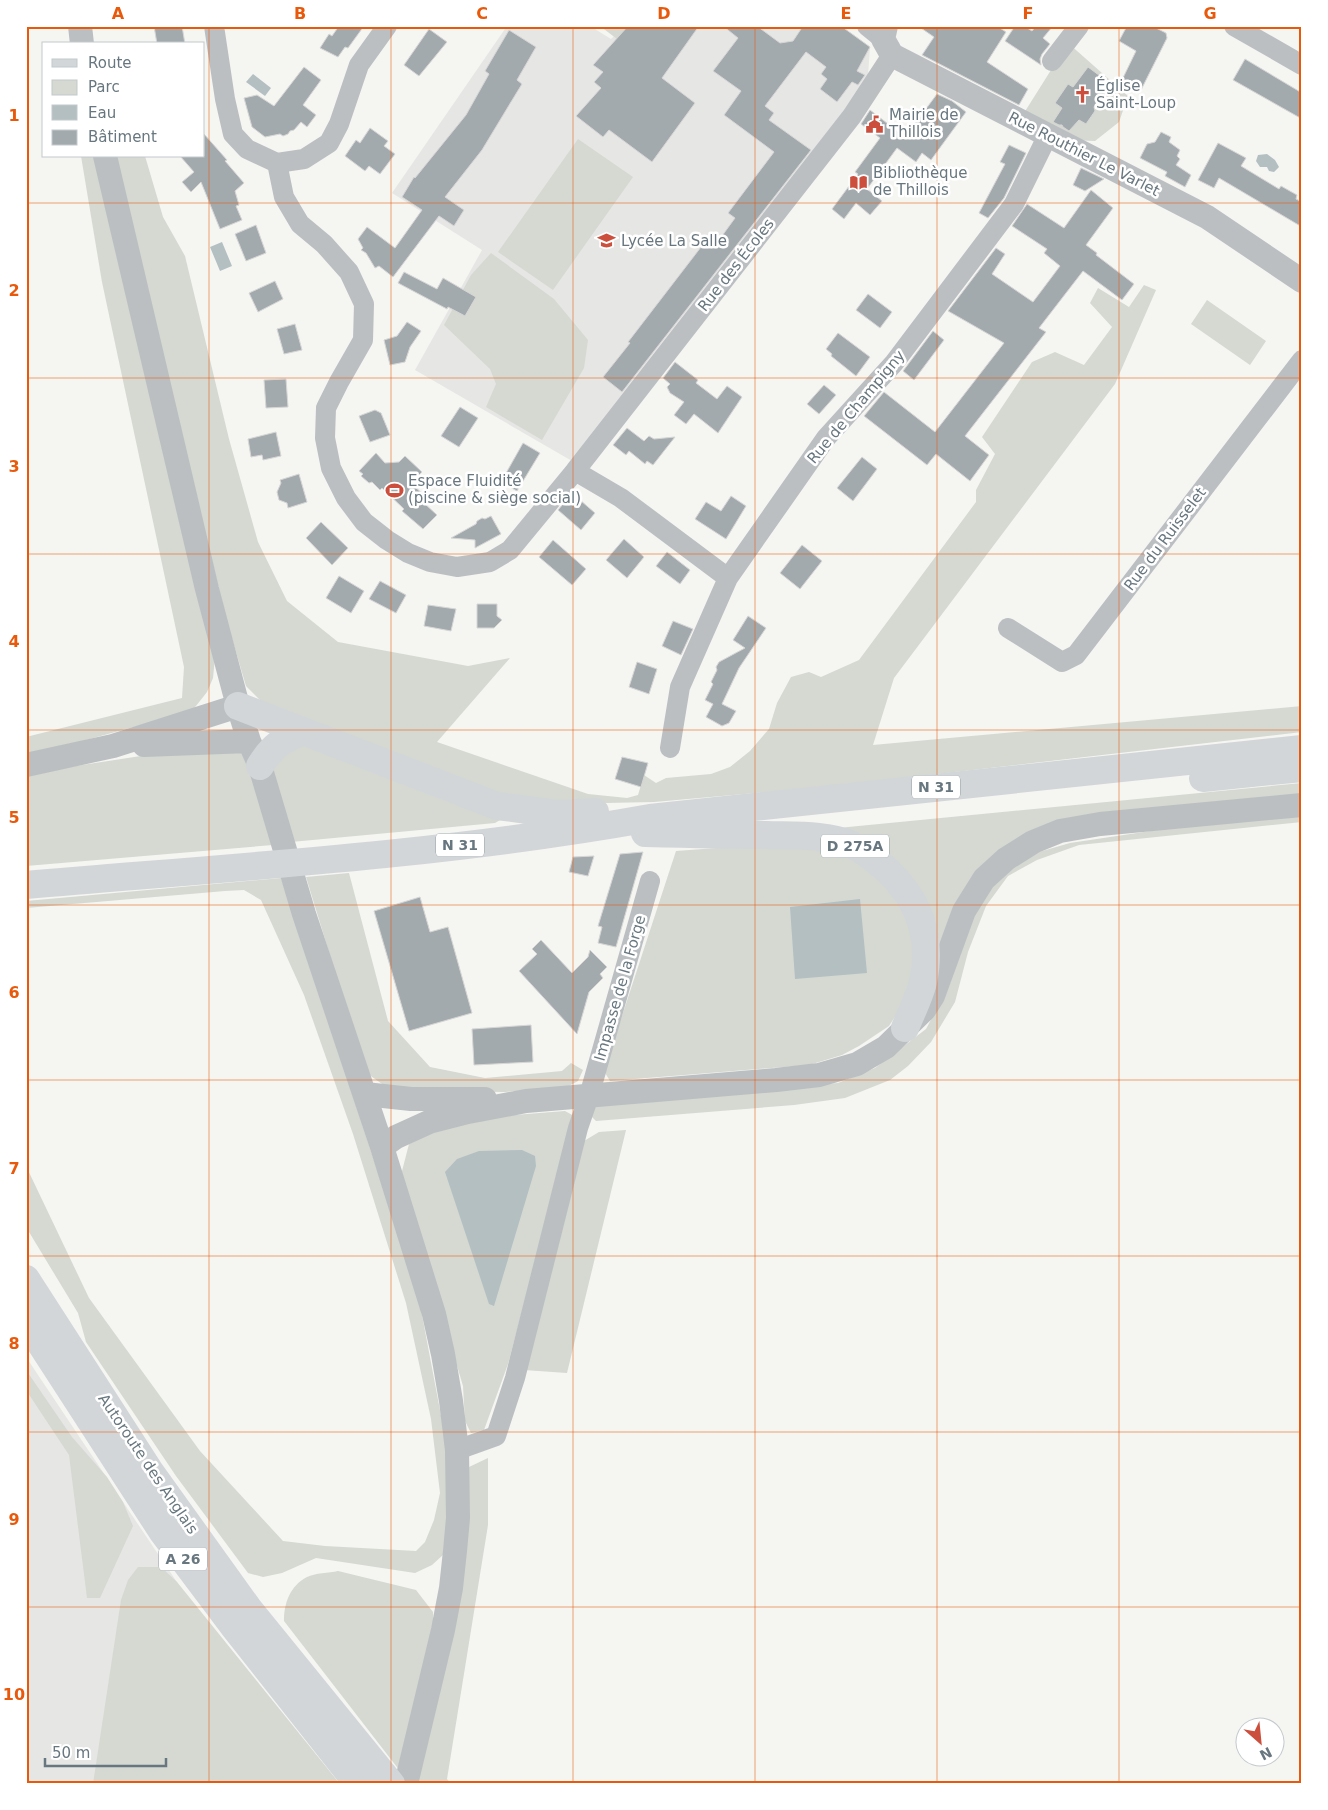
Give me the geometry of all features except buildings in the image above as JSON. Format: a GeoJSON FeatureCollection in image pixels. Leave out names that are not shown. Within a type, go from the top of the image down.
{"type":"FeatureCollection","features":[{"type":"Feature","properties":{"kind":"main road"},"geometry":{"type":"LineString","coordinates":[[238,706],[497,806],[557,814],[776,804]]}},
{"type":"Feature","properties":{"kind":"main road"},"geometry":{"type":"LineString","coordinates":[[260,766],[269,751],[280,741],[303,731]]}},
{"type":"Feature","properties":{"kind":"main road","name":"N 31"},"geometry":{"type":"LineString","coordinates":[[26,885],[348,858],[572,832],[650,818],[1302,749]]}},
{"type":"Feature","properties":{"kind":"main road","name":"N 31"},"geometry":{"type":"LineString","coordinates":[[572,832],[643,832],[1302,768]]}},
{"type":"Feature","properties":{"kind":"main road","name":"D 275A"},"geometry":{"type":"LineString","coordinates":[[643,832],[802,836],[852,844],[867,854],[900,882],[921,917],[925,968],[922,984],[905,1028]]}},
{"type":"Feature","properties":{"kind":"main road","name":"Autoroute des Anglais"},"geometry":{"type":"LineString","coordinates":[[26,1279],[151,1473],[248,1608],[375,1777]]}},
{"type":"Feature","properties":{"kind":"main road","name":"Autoroute des Anglais"},"geometry":{"type":"LineString","coordinates":[[26,1321],[162,1531],[235,1628],[375,1777]]}},
{"type":"Feature","properties":{"kind":"street"},"geometry":{"type":"LineString","coordinates":[[80,26],[82,42]]}},
{"type":"Feature","properties":{"kind":"street"},"geometry":{"type":"LineString","coordinates":[[214,26],[224,99],[234,134],[248,149],[277,164],[304,159],[328,143],[339,124],[359,65],[387,26]]}},
{"type":"Feature","properties":{"kind":"street"},"geometry":{"type":"LineString","coordinates":[[1052,61],[1079,26]]}},
{"type":"Feature","properties":{"kind":"street"},"geometry":{"type":"LineString","coordinates":[[1234,26],[1302,65]]}},
{"type":"Feature","properties":{"kind":"street","name":"Rue des Écoles"},"geometry":{"type":"LineString","coordinates":[[277,164],[284,198],[300,224],[324,244],[349,272],[364,304],[363,340],[338,382],[326,408],[325,438],[331,468],[346,498],[364,522],[408,553],[430,562],[457,567],[490,562],[510,550],[576,471],[852,116],[882,37]]}},
{"type":"Feature","properties":{"kind":"street","name":"Rue Routhier Le Varlet"},"geometry":{"type":"LineString","coordinates":[[882,37],[1048,135],[1207,217],[1300,276]]}},
{"type":"Feature","properties":{"kind":"street","name":"Rue de Champigny"},"geometry":{"type":"LineString","coordinates":[[670,748],[680,687],[728,578],[826,438],[894,362],[1014,204],[1048,135]]}},
{"type":"Feature","properties":{"kind":"street"},"geometry":{"type":"LineString","coordinates":[[105,158],[205,580],[238,706],[249,741],[260,766],[304,914],[382,1147],[434,1314],[452,1401],[457,1450],[458,1518],[451,1588],[437,1658],[406,1784]]}},
{"type":"Feature","properties":{"kind":"street","name":"Rue du Ruisselet"},"geometry":{"type":"LineString","coordinates":[[1008,628],[1062,662],[1076,655],[1302,360]]}},
{"type":"Feature","properties":{"kind":"street"},"geometry":{"type":"LineString","coordinates":[[576,471],[621,498],[728,578]]}},
{"type":"Feature","properties":{"kind":"street"},"geometry":{"type":"LineString","coordinates":[[26,765],[112,746],[238,706]]}},
{"type":"Feature","properties":{"kind":"street"},"geometry":{"type":"LineString","coordinates":[[112,746],[249,741]]}},
{"type":"Feature","properties":{"kind":"street"},"geometry":{"type":"LineString","coordinates":[[905,1028],[924,1010],[933,996],[964,911],[984,879],[1006,859],[1033,842],[1060,831],[1100,824],[1302,805]]}},
{"type":"Feature","properties":{"kind":"street","name":"Impasse de la Forge"},"geometry":{"type":"LineString","coordinates":[[457,1450],[496,1436],[515,1378],[578,1128],[589,1096],[650,881]]}},
{"type":"Feature","properties":{"kind":"street","name":"D 275A"},"geometry":{"type":"LineString","coordinates":[[382,1147],[396,1137],[429,1122],[468,1112],[526,1101],[826,1074],[849,1067],[872,1056],[886,1047],[905,1028]]}},
{"type":"Feature","properties":{"kind":"street","name":"D 275A"},"geometry":{"type":"LineString","coordinates":[[364,1094],[411,1099],[476,1098],[526,1101]]}},
{"type":"Feature","properties":{"kind":"shaded area","name":"Lycée La Salle"},"geometry":{"type":"Polygon","coordinates":[[[507,26],[590,26],[611,39],[625,26],[841,26],[870,47],[868,76],[862,87],[572,461],[415,370],[482,250],[392,193],[507,26]]]}},
{"type":"Feature","properties":{"kind":"shaded area"},"geometry":{"type":"Polygon","coordinates":[[[26,1357],[123,1502],[313,1784],[26,1784],[26,1357]]]}},
{"type":"Feature","properties":{"kind":"green space"},"geometry":{"type":"Polygon","coordinates":[[[600,26],[628,26],[617,39],[600,26]]]}},
{"type":"Feature","properties":{"kind":"green space"},"geometry":{"type":"Polygon","coordinates":[[[1068,43],[1128,96],[1119,122],[1095,141],[1072,140],[1024,113],[1068,43]]]}},
{"type":"Feature","properties":{"kind":"green space"},"geometry":{"type":"Polygon","coordinates":[[[578,139],[633,177],[553,290],[498,252],[578,139]]]}},
{"type":"Feature","properties":{"kind":"green space"},"geometry":{"type":"Polygon","coordinates":[[[81,158],[98,158],[215,657],[213,678],[207,692],[192,711],[75,743],[26,754],[26,737],[182,698],[184,667],[102,282],[81,158]]]}},
{"type":"Feature","properties":{"kind":"green space"},"geometry":{"type":"Polygon","coordinates":[[[113,158],[146,158],[163,217],[185,256],[229,439],[258,542],[287,601],[338,642],[468,666],[510,658],[437,742],[588,794],[627,798],[638,795],[644,775],[656,783],[666,778],[711,774],[730,767],[750,751],[769,729],[777,703],[791,677],[809,672],[821,677],[859,660],[976,502],[976,490],[995,454],[982,437],[1032,362],[1055,352],[1084,365],[1112,327],[1090,303],[1098,288],[1129,307],[1144,285],[1156,290],[1115,384],[894,678],[873,745],[1302,706],[1302,732],[824,787],[654,802],[556,804],[484,792],[265,705],[246,686],[226,618],[113,158]]]}},
{"type":"Feature","properties":{"kind":"green space"},"geometry":{"type":"Polygon","coordinates":[[[491,253],[554,299],[588,340],[584,368],[542,440],[486,407],[496,384],[490,369],[444,325],[471,275],[491,253]]]}},
{"type":"Feature","properties":{"kind":"green space"},"geometry":{"type":"Polygon","coordinates":[[[1207,300],[1266,341],[1250,365],[1191,324],[1207,300]]]}},
{"type":"Feature","properties":{"kind":"green space"},"geometry":{"type":"Polygon","coordinates":[[[300,741],[500,820],[495,823],[291,842],[273,773],[275,755],[300,741]]]}},
{"type":"Feature","properties":{"kind":"green space"},"geometry":{"type":"Polygon","coordinates":[[[167,752],[242,753],[249,764],[273,845],[26,866],[26,776],[69,767],[167,752]]]}},
{"type":"Feature","properties":{"kind":"green space"},"geometry":{"type":"Polygon","coordinates":[[[1302,783],[1302,799],[1029,836],[937,955],[936,946],[838,828],[1302,783]]]}},
{"type":"Feature","properties":{"kind":"green space"},"geometry":{"type":"Polygon","coordinates":[[[1302,814],[1302,822],[1079,845],[1037,860],[1008,876],[986,906],[968,952],[955,1002],[931,1042],[908,1066],[890,1080],[845,1098],[794,1105],[596,1121],[592,1117],[593,1107],[602,1103],[838,1083],[875,1068],[926,1029],[949,986],[978,900],[1014,862],[1032,854],[1070,843],[1204,823],[1302,814]]]}},
{"type":"Feature","properties":{"kind":"green space"},"geometry":{"type":"Polygon","coordinates":[[[770,844],[815,844],[858,860],[892,886],[913,927],[914,976],[904,1003],[889,1026],[842,1055],[809,1065],[610,1081],[604,1071],[676,851],[770,844]]]}},
{"type":"Feature","properties":{"kind":"green space"},"geometry":{"type":"Polygon","coordinates":[[[349,873],[388,1021],[430,1067],[485,1078],[562,1071],[571,1063],[583,1070],[578,1081],[567,1087],[505,1092],[414,1091],[385,1086],[368,1074],[306,877],[349,873]]]}},
{"type":"Feature","properties":{"kind":"green space"},"geometry":{"type":"Polygon","coordinates":[[[281,878],[418,1294],[446,1442],[450,1501],[444,1554],[432,1565],[415,1573],[316,1558],[282,1573],[263,1577],[248,1573],[176,1476],[86,1342],[78,1313],[26,1227],[26,1166],[89,1298],[200,1451],[283,1541],[325,1546],[416,1551],[425,1542],[434,1520],[440,1493],[431,1419],[406,1303],[353,1134],[304,995],[261,900],[244,890],[26,908],[26,901],[281,878]]]}},
{"type":"Feature","properties":{"kind":"green space"},"geometry":{"type":"Polygon","coordinates":[[[565,1111],[574,1116],[508,1364],[484,1430],[471,1433],[465,1421],[463,1386],[401,1175],[409,1144],[454,1120],[565,1111]]]}},
{"type":"Feature","properties":{"kind":"green space"},"geometry":{"type":"Polygon","coordinates":[[[626,1130],[567,1373],[524,1370],[584,1141],[599,1132],[626,1130]]]}},
{"type":"Feature","properties":{"kind":"green space"},"geometry":{"type":"Polygon","coordinates":[[[26,1370],[72,1437],[107,1477],[123,1502],[133,1526],[100,1598],[87,1598],[69,1455],[26,1390],[26,1370]]]}},
{"type":"Feature","properties":{"kind":"green space"},"geometry":{"type":"Polygon","coordinates":[[[488,1458],[488,1525],[447,1779],[451,1784],[416,1784],[469,1467],[488,1458]]]}},
{"type":"Feature","properties":{"kind":"green space"},"geometry":{"type":"Polygon","coordinates":[[[138,1567],[161,1567],[177,1582],[340,1784],[93,1784],[121,1600],[128,1580],[138,1567]]]}},
{"type":"Feature","properties":{"kind":"green space"},"geometry":{"type":"Polygon","coordinates":[[[338,1571],[416,1590],[433,1612],[433,1633],[400,1771],[284,1621],[285,1608],[289,1596],[296,1585],[310,1576],[338,1571]]]}},
{"type":"Feature","properties":{"kind":"water"},"geometry":{"type":"Polygon","coordinates":[[[253,74],[271,88],[265,96],[246,82],[253,74]]]}},
{"type":"Feature","properties":{"kind":"water"},"geometry":{"type":"Polygon","coordinates":[[[1267,154],[1275,160],[1279,167],[1274,172],[1269,171],[1267,167],[1260,167],[1256,161],[1258,155],[1267,154]]]}},
{"type":"Feature","properties":{"kind":"water"},"geometry":{"type":"Polygon","coordinates":[[[222,242],[232,266],[220,271],[210,247],[222,242]]]}},
{"type":"Feature","properties":{"kind":"water"},"geometry":{"type":"Polygon","coordinates":[[[860,899],[867,973],[795,979],[790,907],[860,899]]]}},
{"type":"Feature","properties":{"kind":"water"},"geometry":{"type":"Polygon","coordinates":[[[522,1150],[535,1156],[536,1166],[494,1306],[489,1304],[445,1172],[457,1159],[479,1151],[522,1150]]]}},
{"type":"Feature","properties":{"kind":"place","name":"Église Saint-Loup"},"geometry":{"type":"Point","coordinates":[1082,95]}},
{"type":"Feature","properties":{"kind":"place","name":"Mairie de Thillois"},"geometry":{"type":"Point","coordinates":[875,124]}},
{"type":"Feature","properties":{"kind":"place","name":"Bibliothèque de Thillois"},"geometry":{"type":"Point","coordinates":[859,182]}},
{"type":"Feature","properties":{"kind":"place","name":"Lycée La Salle"},"geometry":{"type":"Point","coordinates":[607,241]}},
{"type":"Feature","properties":{"kind":"place","name":"Espace Fluidité (piscine & siège social)"},"geometry":{"type":"Point","coordinates":[394,490]}}]}
